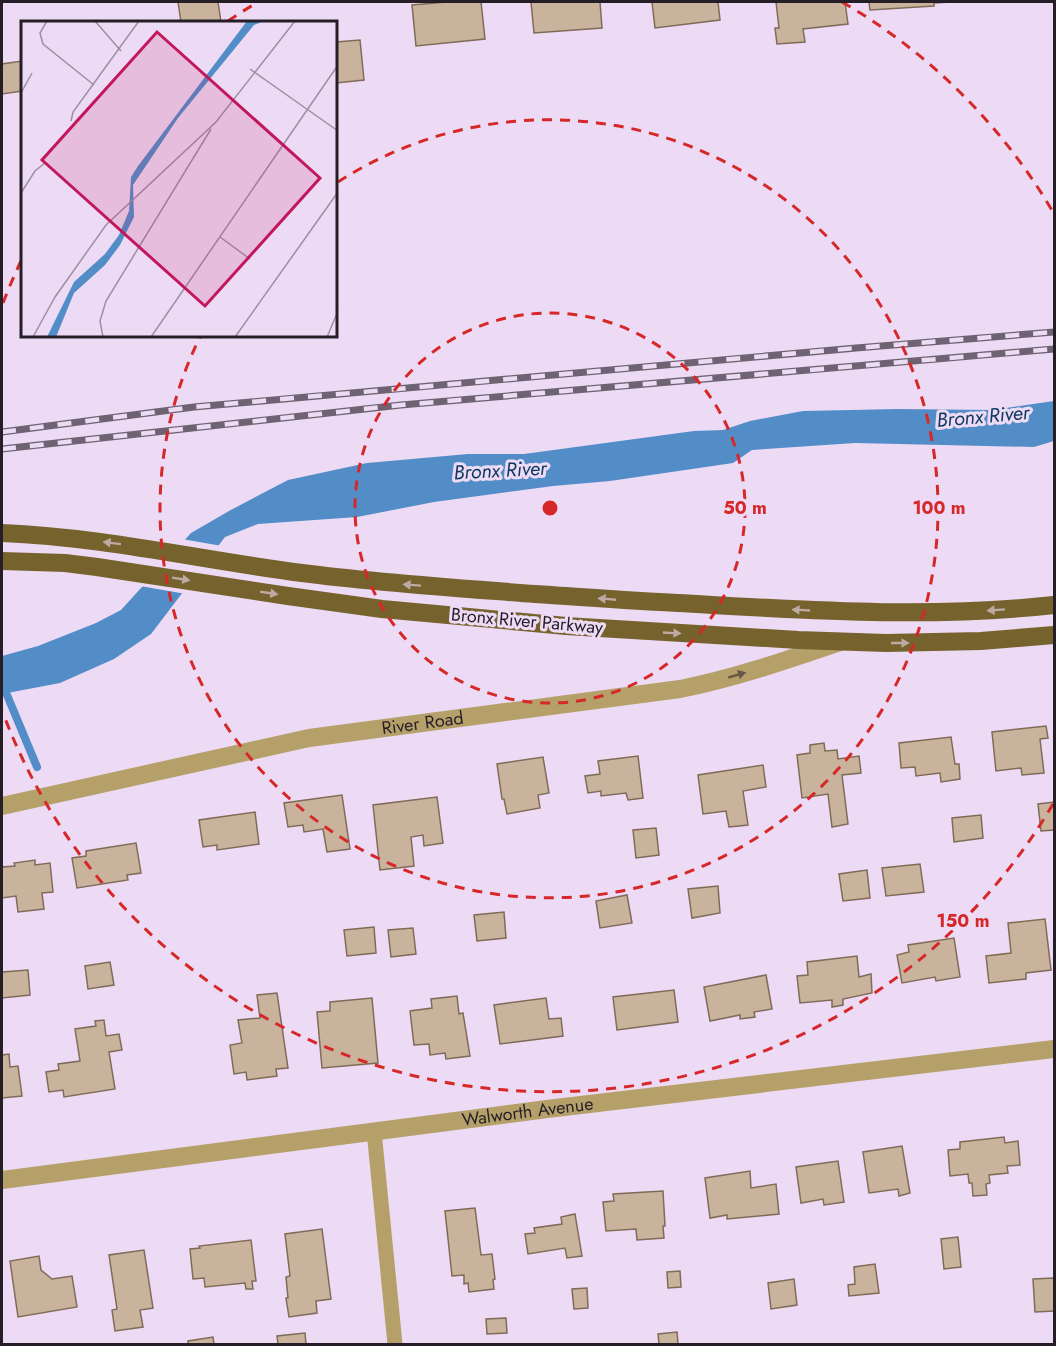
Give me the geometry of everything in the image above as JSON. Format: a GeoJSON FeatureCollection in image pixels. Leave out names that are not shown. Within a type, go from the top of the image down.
{"type":"FeatureCollection","features":[{"type":"Feature","properties":{"kind":"highway","name":"Bronx River Parkway"},"geometry":{"type":"LineString","coordinates":[[2,533],[82,539],[300,573],[354,579],[638,601],[899,614],[951,613],[1054,605]]}},
{"type":"Feature","properties":{"kind":"highway","name":"Bronx River Parkway"},"geometry":{"type":"LineString","coordinates":[[2,561],[65,563],[382,609],[657,632],[842,642],[933,643],[1054,635]]}},
{"type":"Feature","properties":{"kind":"street","name":"River Road"},"geometry":{"type":"LineString","coordinates":[[2,806],[309,738],[714,682],[842,642]]}},
{"type":"Feature","properties":{"kind":"street","name":"Walworth Avenue"},"geometry":{"type":"LineString","coordinates":[[2,1180],[547,1109],[1054,1049]]}},
{"type":"Feature","properties":{"kind":"lane"},"geometry":{"type":"LineString","coordinates":[[374,1131],[395,1344]]}},
{"type":"Feature","properties":{"kind":"water","name":"Bronx River"},"geometry":{"type":"Polygon","coordinates":[[[1054,401],[1054,441],[1034,447],[855,443],[752,450],[733,463],[610,481],[434,502],[357,517],[258,524],[225,537],[151,634],[114,659],[60,683],[2,694],[2,656],[38,646],[96,623],[121,610],[191,533],[288,480],[367,463],[468,454],[524,454],[694,431],[723,430],[750,421],[803,411],[992,410],[1054,401]]]}},
{"type":"Feature","properties":{"kind":"pier"},"geometry":{"type":"Polygon","coordinates":[[[182,539],[222,546],[186,594],[140,586],[182,539]]]}},
{"type":"Feature","properties":{"kind":"building"},"geometry":{"type":"Polygon","coordinates":[[[178,2],[218,2],[221,21],[181,21],[178,2]]]}},
{"type":"Feature","properties":{"kind":"building"},"geometry":{"type":"Polygon","coordinates":[[[481,2],[485,39],[416,46],[412,5],[481,2]]]}},
{"type":"Feature","properties":{"kind":"building"},"geometry":{"type":"Polygon","coordinates":[[[531,2],[600,2],[602,28],[534,33],[531,2]]]}},
{"type":"Feature","properties":{"kind":"building"},"geometry":{"type":"Polygon","coordinates":[[[652,2],[718,2],[720,20],[655,28],[652,2]]]}},
{"type":"Feature","properties":{"kind":"building"},"geometry":{"type":"Polygon","coordinates":[[[776,2],[845,2],[848,24],[803,29],[805,42],[777,44],[775,28],[779,28],[776,2]]]}},
{"type":"Feature","properties":{"kind":"building"},"geometry":{"type":"Polygon","coordinates":[[[869,2],[951,2],[934,3],[934,6],[870,10],[869,2]]]}},
{"type":"Feature","properties":{"kind":"building"},"geometry":{"type":"Polygon","coordinates":[[[360,40],[364,80],[338,83],[338,42],[360,40]]]}},
{"type":"Feature","properties":{"kind":"building"},"geometry":{"type":"Polygon","coordinates":[[[21,61],[21,91],[2,94],[2,64],[21,61]]]}},
{"type":"Feature","properties":{"kind":"building"},"geometry":{"type":"Polygon","coordinates":[[[1046,726],[1048,738],[1040,739],[1044,773],[1022,775],[1021,768],[996,771],[992,732],[1046,726]]]}},
{"type":"Feature","properties":{"kind":"building"},"geometry":{"type":"Polygon","coordinates":[[[951,737],[955,764],[959,764],[960,779],[941,782],[940,773],[916,776],[915,767],[901,768],[899,743],[951,737]]]}},
{"type":"Feature","properties":{"kind":"building"},"geometry":{"type":"Polygon","coordinates":[[[824,743],[825,751],[837,750],[838,759],[859,756],[861,773],[842,775],[848,824],[832,827],[828,794],[802,798],[797,755],[810,753],[810,745],[824,743]]]}},
{"type":"Feature","properties":{"kind":"building"},"geometry":{"type":"Polygon","coordinates":[[[638,756],[643,798],[628,800],[626,793],[601,796],[601,791],[588,793],[585,776],[600,774],[598,761],[638,756]]]}},
{"type":"Feature","properties":{"kind":"building"},"geometry":{"type":"Polygon","coordinates":[[[543,757],[549,793],[538,795],[540,808],[507,814],[504,799],[502,799],[497,764],[543,757]]]}},
{"type":"Feature","properties":{"kind":"building"},"geometry":{"type":"Polygon","coordinates":[[[763,765],[766,787],[743,791],[748,825],[729,827],[726,811],[703,814],[698,775],[763,765]]]}},
{"type":"Feature","properties":{"kind":"building"},"geometry":{"type":"Polygon","coordinates":[[[342,795],[350,849],[327,852],[323,829],[304,832],[303,825],[288,827],[284,803],[342,795]]]}},
{"type":"Feature","properties":{"kind":"building"},"geometry":{"type":"Polygon","coordinates":[[[437,797],[443,843],[424,846],[423,835],[411,837],[414,866],[380,870],[373,805],[437,797]]]}},
{"type":"Feature","properties":{"kind":"building"},"geometry":{"type":"Polygon","coordinates":[[[1054,802],[1054,830],[1041,831],[1038,804],[1054,802]]]}},
{"type":"Feature","properties":{"kind":"building"},"geometry":{"type":"Polygon","coordinates":[[[255,812],[259,844],[217,850],[217,845],[203,847],[199,820],[255,812]]]}},
{"type":"Feature","properties":{"kind":"building"},"geometry":{"type":"Polygon","coordinates":[[[981,815],[983,838],[954,842],[952,818],[981,815]]]}},
{"type":"Feature","properties":{"kind":"building"},"geometry":{"type":"Polygon","coordinates":[[[656,828],[659,855],[636,858],[633,830],[656,828]]]}},
{"type":"Feature","properties":{"kind":"building"},"geometry":{"type":"Polygon","coordinates":[[[136,843],[141,873],[127,875],[128,880],[77,888],[72,858],[86,856],[86,851],[136,843]]]}},
{"type":"Feature","properties":{"kind":"building"},"geometry":{"type":"Polygon","coordinates":[[[35,860],[35,865],[50,863],[53,892],[42,893],[44,909],[18,912],[16,896],[2,898],[2,867],[35,860]]]}},
{"type":"Feature","properties":{"kind":"building"},"geometry":{"type":"Polygon","coordinates":[[[920,864],[924,892],[886,896],[882,868],[920,864]]]}},
{"type":"Feature","properties":{"kind":"building"},"geometry":{"type":"Polygon","coordinates":[[[867,870],[870,898],[843,901],[839,874],[867,870]]]}},
{"type":"Feature","properties":{"kind":"building"},"geometry":{"type":"Polygon","coordinates":[[[718,886],[720,913],[692,918],[688,889],[718,886]]]}},
{"type":"Feature","properties":{"kind":"building"},"geometry":{"type":"Polygon","coordinates":[[[627,895],[632,923],[600,928],[596,901],[627,895]]]}},
{"type":"Feature","properties":{"kind":"building"},"geometry":{"type":"Polygon","coordinates":[[[504,912],[506,938],[477,941],[474,915],[504,912]]]}},
{"type":"Feature","properties":{"kind":"building"},"geometry":{"type":"Polygon","coordinates":[[[1045,919],[1051,970],[1026,973],[1026,979],[989,983],[986,956],[1011,953],[1008,923],[1045,919]]]}},
{"type":"Feature","properties":{"kind":"building"},"geometry":{"type":"Polygon","coordinates":[[[374,927],[376,953],[347,956],[344,930],[374,927]]]}},
{"type":"Feature","properties":{"kind":"building"},"geometry":{"type":"Polygon","coordinates":[[[413,928],[416,954],[391,957],[388,930],[413,928]]]}},
{"type":"Feature","properties":{"kind":"building"},"geometry":{"type":"Polygon","coordinates":[[[954,938],[960,977],[936,981],[935,977],[902,983],[897,955],[909,952],[908,945],[954,938]]]}},
{"type":"Feature","properties":{"kind":"building"},"geometry":{"type":"Polygon","coordinates":[[[857,956],[859,977],[871,974],[872,993],[843,999],[843,1005],[832,1007],[832,1000],[800,1003],[797,976],[808,975],[807,962],[857,956]]]}},
{"type":"Feature","properties":{"kind":"building"},"geometry":{"type":"Polygon","coordinates":[[[110,962],[114,985],[88,989],[85,966],[110,962]]]}},
{"type":"Feature","properties":{"kind":"building"},"geometry":{"type":"Polygon","coordinates":[[[28,970],[30,995],[2,998],[2,972],[28,970]]]}},
{"type":"Feature","properties":{"kind":"building"},"geometry":{"type":"Polygon","coordinates":[[[766,975],[772,1009],[754,1012],[755,1017],[740,1019],[740,1015],[710,1021],[704,987],[766,975]]]}},
{"type":"Feature","properties":{"kind":"building"},"geometry":{"type":"Polygon","coordinates":[[[674,990],[678,1022],[617,1030],[613,997],[674,990]]]}},
{"type":"Feature","properties":{"kind":"building"},"geometry":{"type":"Polygon","coordinates":[[[277,993],[288,1068],[276,1069],[277,1076],[247,1080],[246,1072],[234,1074],[230,1045],[242,1043],[238,1020],[260,1018],[257,995],[277,993]]]}},
{"type":"Feature","properties":{"kind":"building"},"geometry":{"type":"Polygon","coordinates":[[[457,996],[459,1014],[463,1013],[470,1056],[446,1059],[445,1053],[430,1055],[429,1044],[414,1045],[410,1011],[432,1008],[431,999],[457,996]]]}},
{"type":"Feature","properties":{"kind":"building"},"geometry":{"type":"Polygon","coordinates":[[[372,998],[378,1063],[322,1068],[317,1012],[330,1011],[330,1002],[372,998]]]}},
{"type":"Feature","properties":{"kind":"building"},"geometry":{"type":"Polygon","coordinates":[[[546,998],[549,1019],[561,1018],[563,1036],[500,1044],[494,1005],[546,998]]]}},
{"type":"Feature","properties":{"kind":"building"},"geometry":{"type":"Polygon","coordinates":[[[104,1020],[106,1036],[119,1034],[122,1050],[109,1052],[115,1089],[64,1097],[63,1090],[49,1092],[46,1072],[59,1070],[58,1064],[80,1061],[75,1029],[96,1026],[95,1021],[104,1020]]]}},
{"type":"Feature","properties":{"kind":"building"},"geometry":{"type":"Polygon","coordinates":[[[9,1054],[10,1067],[18,1066],[22,1096],[2,1098],[2,1055],[9,1054]]]}},
{"type":"Feature","properties":{"kind":"building"},"geometry":{"type":"Polygon","coordinates":[[[1004,1137],[1005,1143],[1018,1141],[1020,1165],[1007,1166],[1008,1173],[989,1175],[990,1183],[986,1184],[987,1195],[973,1196],[972,1183],[969,1183],[968,1174],[950,1176],[948,1150],[960,1149],[960,1142],[1004,1137]]]}},
{"type":"Feature","properties":{"kind":"building"},"geometry":{"type":"Polygon","coordinates":[[[902,1146],[910,1193],[899,1196],[898,1189],[869,1193],[863,1152],[902,1146]]]}},
{"type":"Feature","properties":{"kind":"building"},"geometry":{"type":"Polygon","coordinates":[[[838,1161],[844,1202],[824,1205],[823,1199],[801,1203],[796,1167],[838,1161]]]}},
{"type":"Feature","properties":{"kind":"building"},"geometry":{"type":"Polygon","coordinates":[[[750,1171],[751,1188],[776,1184],[779,1214],[727,1219],[727,1215],[710,1218],[705,1178],[750,1171]]]}},
{"type":"Feature","properties":{"kind":"building"},"geometry":{"type":"Polygon","coordinates":[[[663,1191],[664,1238],[637,1240],[636,1229],[606,1231],[603,1202],[614,1201],[613,1194],[663,1191]]]}},
{"type":"Feature","properties":{"kind":"building"},"geometry":{"type":"Polygon","coordinates":[[[475,1208],[481,1255],[492,1254],[495,1279],[493,1280],[494,1289],[469,1292],[468,1283],[464,1284],[464,1275],[452,1276],[445,1211],[475,1208]]]}},
{"type":"Feature","properties":{"kind":"building"},"geometry":{"type":"Polygon","coordinates":[[[575,1214],[582,1256],[567,1258],[565,1248],[528,1254],[525,1234],[535,1233],[534,1228],[562,1224],[561,1217],[575,1214]]]}},
{"type":"Feature","properties":{"kind":"building"},"geometry":{"type":"Polygon","coordinates":[[[322,1229],[331,1299],[316,1301],[317,1313],[289,1317],[286,1277],[290,1276],[285,1234],[322,1229]]]}},
{"type":"Feature","properties":{"kind":"building"},"geometry":{"type":"Polygon","coordinates":[[[958,1237],[961,1267],[944,1269],[941,1239],[958,1237]]]}},
{"type":"Feature","properties":{"kind":"building"},"geometry":{"type":"Polygon","coordinates":[[[251,1240],[256,1281],[252,1281],[253,1289],[246,1289],[245,1283],[205,1287],[204,1278],[193,1279],[190,1249],[251,1240]]]}},
{"type":"Feature","properties":{"kind":"building"},"geometry":{"type":"Polygon","coordinates":[[[144,1250],[153,1308],[140,1310],[143,1327],[115,1331],[112,1310],[117,1309],[109,1255],[144,1250]]]}},
{"type":"Feature","properties":{"kind":"building"},"geometry":{"type":"Polygon","coordinates":[[[39,1256],[41,1270],[52,1279],[72,1276],[77,1307],[18,1317],[10,1261],[39,1256]]]}},
{"type":"Feature","properties":{"kind":"building"},"geometry":{"type":"Polygon","coordinates":[[[875,1264],[879,1293],[849,1296],[848,1285],[855,1284],[854,1267],[875,1264]]]}},
{"type":"Feature","properties":{"kind":"building"},"geometry":{"type":"Polygon","coordinates":[[[680,1271],[681,1287],[668,1288],[667,1272],[680,1271]]]}},
{"type":"Feature","properties":{"kind":"building"},"geometry":{"type":"Polygon","coordinates":[[[1054,1278],[1054,1311],[1035,1312],[1033,1279],[1054,1278]]]}},
{"type":"Feature","properties":{"kind":"building"},"geometry":{"type":"Polygon","coordinates":[[[794,1279],[797,1305],[771,1309],[768,1283],[794,1279]]]}},
{"type":"Feature","properties":{"kind":"building"},"geometry":{"type":"Polygon","coordinates":[[[587,1288],[588,1308],[574,1309],[572,1289],[587,1288]]]}},
{"type":"Feature","properties":{"kind":"building"},"geometry":{"type":"Polygon","coordinates":[[[506,1318],[507,1333],[487,1334],[486,1319],[506,1318]]]}},
{"type":"Feature","properties":{"kind":"building"},"geometry":{"type":"Polygon","coordinates":[[[677,1332],[678,1344],[659,1344],[658,1334],[677,1332]]]}},
{"type":"Feature","properties":{"kind":"building"},"geometry":{"type":"Polygon","coordinates":[[[305,1333],[306,1344],[278,1344],[277,1336],[305,1333]]]}},
{"type":"Feature","properties":{"kind":"building"},"geometry":{"type":"Polygon","coordinates":[[[213,1337],[214,1344],[188,1344],[188,1341],[213,1337]]]}},
{"type":"Feature","properties":{"kind":"waterway"},"geometry":{"type":"LineString","coordinates":[[2,683],[37,767]]}},
{"type":"Feature","properties":{"kind":"railway"},"geometry":{"type":"LineString","coordinates":[[2,432],[194,407],[1054,332]]}},
{"type":"Feature","properties":{"kind":"railway"},"geometry":{"type":"LineString","coordinates":[[2,449],[401,405],[1054,349]]}}]}
